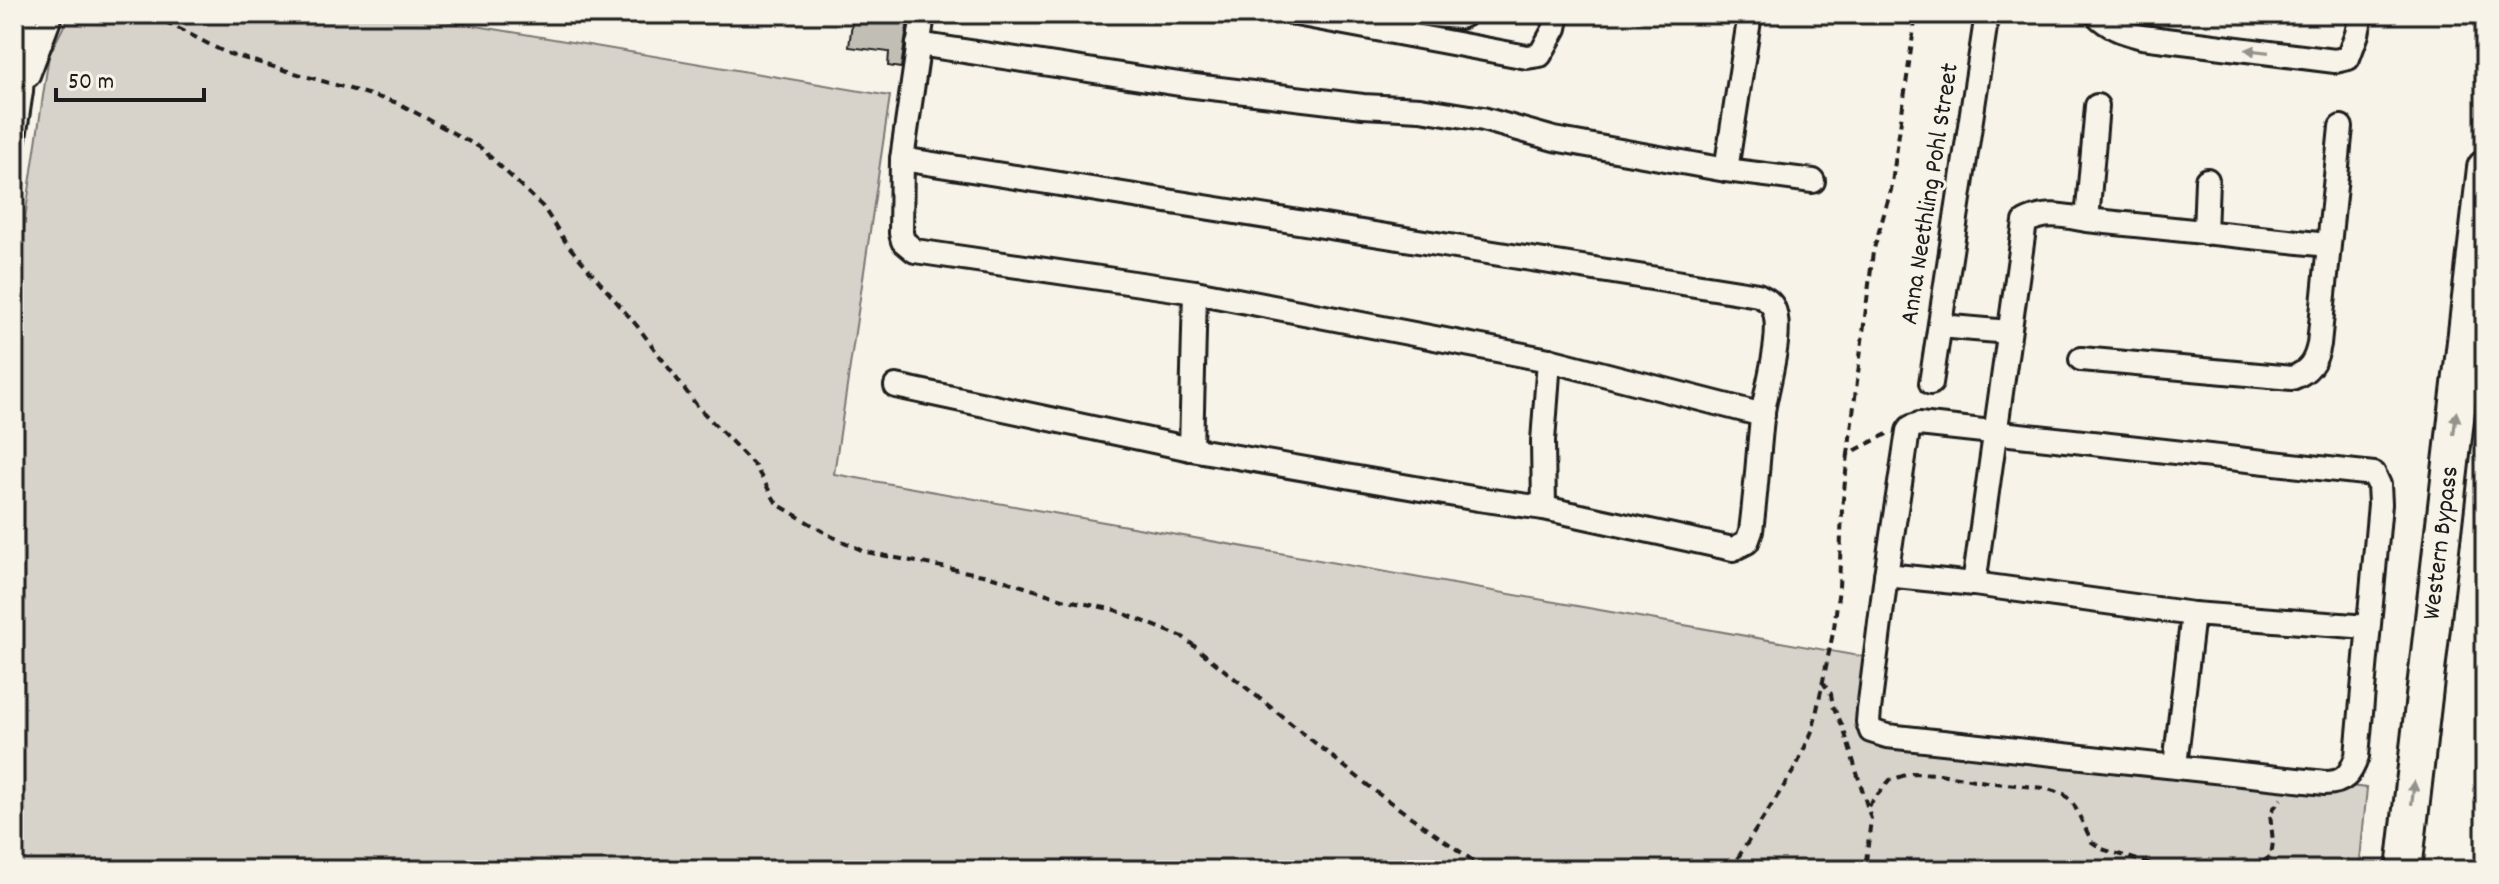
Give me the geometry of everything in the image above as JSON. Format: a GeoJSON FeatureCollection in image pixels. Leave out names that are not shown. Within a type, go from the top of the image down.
{"type":"FeatureCollection","features":[{"type":"Feature","properties":{"kind":"highway","name":"Western Bypass"},"geometry":{"type":"LineString","coordinates":[[2404,870],[2485,168]]}},
{"type":"Feature","properties":{"kind":"street"},"geometry":{"type":"LineString","coordinates":[[14,138],[21,91],[26,14]]}},
{"type":"Feature","properties":{"kind":"street"},"geometry":{"type":"LineString","coordinates":[[21,91],[51,14]]}},
{"type":"Feature","properties":{"kind":"street"},"geometry":{"type":"LineString","coordinates":[[923,14],[902,159],[903,241],[915,251],[1195,292],[1549,360],[1763,415]]}},
{"type":"Feature","properties":{"kind":"street"},"geometry":{"type":"LineString","coordinates":[[1296,14],[1527,57],[1540,55],[1552,36],[1558,14]]}},
{"type":"Feature","properties":{"kind":"street"},"geometry":{"type":"LineString","coordinates":[[1418,14],[1460,17],[1466,14]]}},
{"type":"Feature","properties":{"kind":"street"},"geometry":{"type":"LineString","coordinates":[[1726,170],[1750,14]]}},
{"type":"Feature","properties":{"kind":"street","name":"Anna Neethling Pohl Street"},"geometry":{"type":"LineString","coordinates":[[1931,383],[1987,14]]}},
{"type":"Feature","properties":{"kind":"street"},"geometry":{"type":"LineString","coordinates":[[2096,14],[2118,31],[2142,37],[2335,61],[2348,58],[2361,14]]}},
{"type":"Feature","properties":{"kind":"street"},"geometry":{"type":"LineString","coordinates":[[918,44],[1186,85],[1363,106],[1436,111],[1483,119],[1554,139],[1726,170],[1813,181]]}},
{"type":"Feature","properties":{"kind":"street"},"geometry":{"type":"LineString","coordinates":[[2087,220],[2097,106]]}},
{"type":"Feature","properties":{"kind":"street"},"geometry":{"type":"LineString","coordinates":[[2081,359],[2292,378],[2310,368],[2318,352],[2341,127]]}},
{"type":"Feature","properties":{"kind":"street"},"geometry":{"type":"LineString","coordinates":[[896,386],[1191,449],[1544,508],[1733,549],[1747,542],[1751,531],[1763,415],[1770,387],[1775,319],[1774,308],[1758,295],[902,159]]}},
{"type":"Feature","properties":{"kind":"street"},"geometry":{"type":"LineString","coordinates":[[2205,233],[2207,180]]}},
{"type":"Feature","properties":{"kind":"street"},"geometry":{"type":"LineString","coordinates":[[1974,584],[2025,222],[2053,214],[2328,245]]}},
{"type":"Feature","properties":{"kind":"street"},"geometry":{"type":"LineString","coordinates":[[1191,449],[1195,292]]}},
{"type":"Feature","properties":{"kind":"street"},"geometry":{"type":"LineString","coordinates":[[1940,326],[2009,332]]}},
{"type":"Feature","properties":{"kind":"street"},"geometry":{"type":"LineString","coordinates":[[1544,508],[1543,441],[1549,360]]}},
{"type":"Feature","properties":{"kind":"street"},"geometry":{"type":"LineString","coordinates":[[1928,424],[1997,432],[2374,474],[2379,485],[2380,504],[2357,756],[2345,779],[2325,783],[1887,736],[1871,731],[1868,722],[1886,575],[1908,431],[1915,425],[1928,424]]}},
{"type":"Feature","properties":{"kind":"street"},"geometry":{"type":"LineString","coordinates":[[1886,575],[2193,614],[2368,627]]}},
{"type":"Feature","properties":{"kind":"street"},"geometry":{"type":"LineString","coordinates":[[2175,765],[2193,614]]}},
{"type":"Feature","properties":{"kind":"path"},"geometry":{"type":"LineString","coordinates":[[138,14],[164,21],[226,53],[398,103],[481,148],[543,207],[567,244],[638,327],[698,407],[755,466],[777,504],[831,536],[866,552],[993,577],[1063,599],[1115,610],[1183,637],[1380,795],[1486,870]]}},
{"type":"Feature","properties":{"kind":"path"},"geometry":{"type":"LineString","coordinates":[[1730,870],[1796,767],[1813,729],[1834,628],[1842,509],[1873,252],[1891,190],[1916,14]]}},
{"type":"Feature","properties":{"kind":"path"},"geometry":{"type":"LineString","coordinates":[[1848,454],[1894,430],[1908,431]]}},
{"type":"Feature","properties":{"kind":"path"},"geometry":{"type":"LineString","coordinates":[[1822,681],[1831,694],[1843,727],[1871,819],[1865,870]]}},
{"type":"Feature","properties":{"kind":"path"},"geometry":{"type":"LineString","coordinates":[[1868,806],[1890,780],[1912,773],[2044,788],[2064,794],[2074,805],[2092,842],[2102,849],[2170,870]]}},
{"type":"Feature","properties":{"kind":"path"},"geometry":{"type":"LineString","coordinates":[[2252,870],[2271,856],[2270,813],[2286,792]]}},
{"type":"Feature","properties":{"kind":"shaded area"},"geometry":{"type":"Polygon","coordinates":[[[70,14],[406,14],[890,96],[834,474],[1870,658],[1863,734],[2367,788],[2359,870],[14,870],[14,293],[49,55],[70,14]]]}},
{"type":"Feature","properties":{"kind":"building"},"geometry":{"type":"Polygon","coordinates":[[[853,14],[909,14],[901,68],[888,66],[889,52],[849,47],[853,14]]]}}]}
